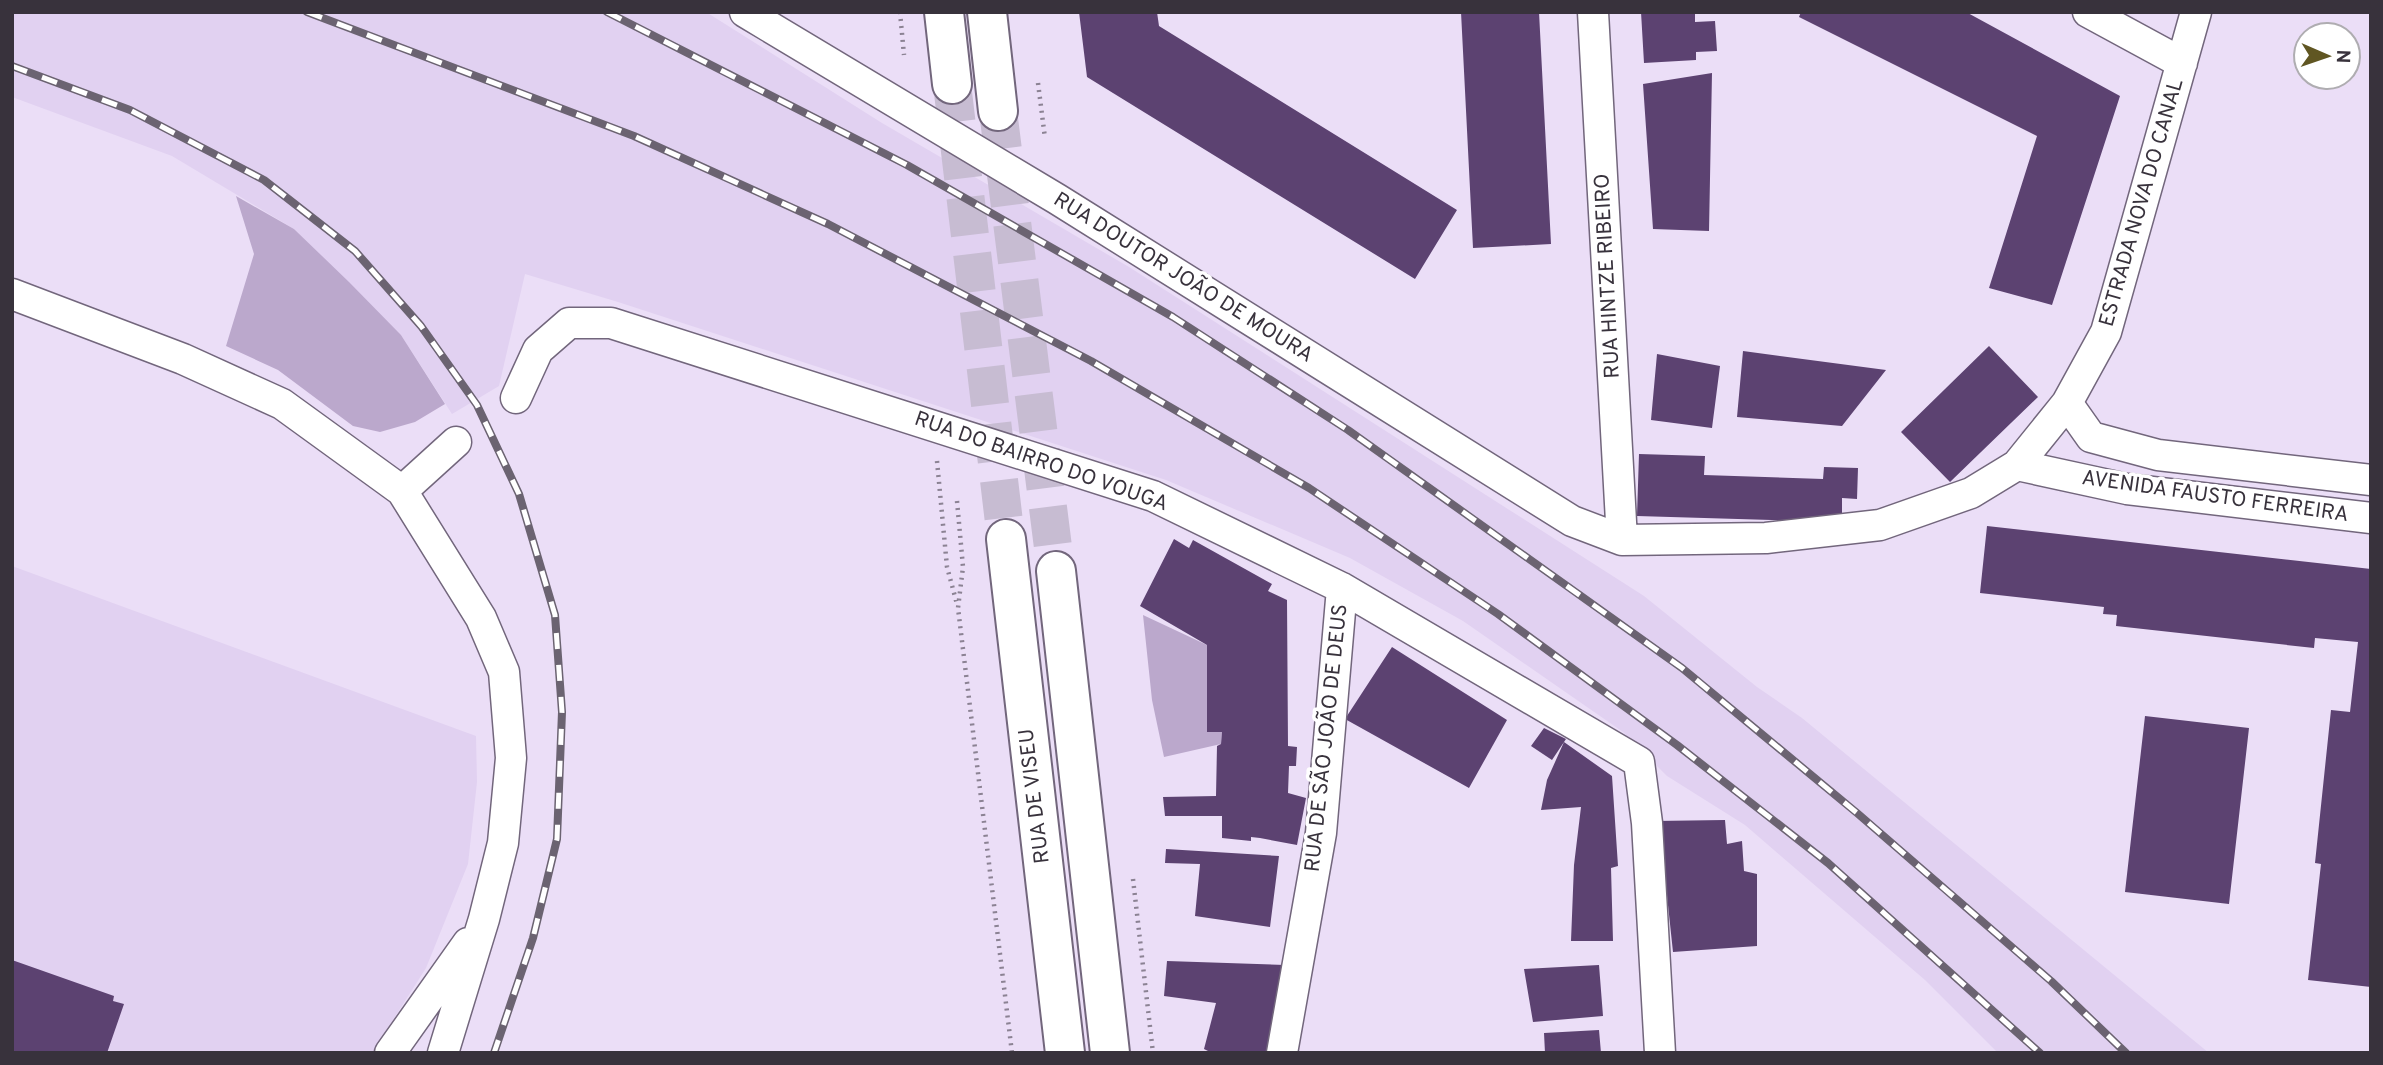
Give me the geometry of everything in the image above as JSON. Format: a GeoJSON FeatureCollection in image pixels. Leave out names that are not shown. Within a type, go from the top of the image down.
{"type":"FeatureCollection","features":[{"type":"Feature","properties":{"kind":"main road"},"geometry":{"type":"LineString","coordinates":[[944,12],[952,84]]}},
{"type":"Feature","properties":{"kind":"main road"},"geometry":{"type":"LineString","coordinates":[[987,12],[998,111]]}},
{"type":"Feature","properties":{"kind":"main road","name":"RUA DE VISEU"},"geometry":{"type":"LineString","coordinates":[[1006,539],[1065,1053]]}},
{"type":"Feature","properties":{"kind":"main road"},"geometry":{"type":"LineString","coordinates":[[1056,571],[1110,1053]]}},
{"type":"Feature","properties":{"kind":"street","name":"RUA DOUTOR JOÃO DE MOURA"},"geometry":{"type":"LineString","coordinates":[[746,12],[1057,200],[1572,521],[1622,540]]}},
{"type":"Feature","properties":{"kind":"street","name":"RUA HINTZE RIBEIRO"},"geometry":{"type":"LineString","coordinates":[[1593,12],[1622,540]]}},
{"type":"Feature","properties":{"kind":"street"},"geometry":{"type":"LineString","coordinates":[[2088,12],[2182,63]]}},
{"type":"Feature","properties":{"kind":"street","name":"ESTRADA NOVA DO CANAL"},"geometry":{"type":"LineString","coordinates":[[1622,540],[1766,538],[1881,525],[1971,493],[2017,465],[2067,403],[2106,332],[2196,12]]}},
{"type":"Feature","properties":{"kind":"street"},"geometry":{"type":"LineString","coordinates":[[12,294],[183,359],[282,404],[402,491],[481,618],[504,672],[511,758],[503,844],[484,919],[443,1053]]}},
{"type":"Feature","properties":{"kind":"street","name":"RUA DO BAIRRO DO VOUGA"},"geometry":{"type":"LineString","coordinates":[[516,398],[538,350],[569,323],[611,323],[1153,496],[1342,588],[1639,762],[1647,823],[1660,1053]]}},
{"type":"Feature","properties":{"kind":"street","name":"AVENIDA FAUSTO FERREIRA"},"geometry":{"type":"LineString","coordinates":[[2067,403],[2091,437],[2158,455],[2371,480]]}},
{"type":"Feature","properties":{"kind":"street"},"geometry":{"type":"LineString","coordinates":[[402,491],[456,442]]}},
{"type":"Feature","properties":{"kind":"street","name":"AVENIDA FAUSTO FERREIRA"},"geometry":{"type":"LineString","coordinates":[[2017,465],[2127,489],[2371,518]]}},
{"type":"Feature","properties":{"kind":"street","name":"RUA DE SÃO JOÃO DE DEUS"},"geometry":{"type":"LineString","coordinates":[[1282,1053],[1321,833],[1342,588]]}},
{"type":"Feature","properties":{"kind":"street"},"geometry":{"type":"LineString","coordinates":[[390,1053],[484,919]]}},
{"type":"Feature","properties":{"kind":"path"},"geometry":{"type":"LineString","coordinates":[[900,12],[904,55]]}},
{"type":"Feature","properties":{"kind":"path"},"geometry":{"type":"LineString","coordinates":[[1038,83],[1045,138]]}},
{"type":"Feature","properties":{"kind":"path"},"geometry":{"type":"LineString","coordinates":[[934,425],[947,567],[958,608],[1012,1053]]}},
{"type":"Feature","properties":{"kind":"path"},"geometry":{"type":"LineString","coordinates":[[957,501],[963,567],[958,608]]}},
{"type":"Feature","properties":{"kind":"path"},"geometry":{"type":"LineString","coordinates":[[1132,873],[1153,1053]]}},
{"type":"Feature","properties":{"kind":"shaded area"},"geometry":{"type":"Polygon","coordinates":[[[12,12],[706,12],[882,123],[1129,267],[1644,596],[1757,687],[1802,718],[2209,1053],[1998,1053],[1925,980],[1745,825],[1667,776],[1623,732],[1463,621],[1350,558],[1166,480],[525,274],[499,386],[452,414],[401,335],[294,229],[172,156],[12,97],[12,12]]]}},
{"type":"Feature","properties":{"kind":"shaded area"},"geometry":{"type":"Polygon","coordinates":[[[236,196],[294,229],[349,282],[401,335],[445,404],[415,422],[380,432],[353,426],[278,370],[226,346],[254,254],[236,196]]]}},
{"type":"Feature","properties":{"kind":"shaded area"},"geometry":{"type":"Polygon","coordinates":[[[12,566],[476,736],[477,782],[468,864],[426,968],[372,1053],[12,1053],[12,566]]]}},
{"type":"Feature","properties":{"kind":"shaded area"},"geometry":{"type":"Polygon","coordinates":[[[1143,615],[1207,645],[1207,732],[1222,732],[1221,744],[1164,757],[1152,700],[1143,615]]]}},
{"type":"Feature","properties":{"kind":"building"},"geometry":{"type":"Polygon","coordinates":[[[1079,12],[1157,12],[1159,26],[1457,210],[1415,279],[1087,77],[1079,12]]]}},
{"type":"Feature","properties":{"kind":"building"},"geometry":{"type":"Polygon","coordinates":[[[1461,12],[1539,12],[1551,244],[1473,248],[1461,12]]]}},
{"type":"Feature","properties":{"kind":"building"},"geometry":{"type":"Polygon","coordinates":[[[1641,12],[1695,12],[1695,22],[1715,21],[1717,51],[1696,52],[1696,60],[1644,63],[1641,12]]]}},
{"type":"Feature","properties":{"kind":"building"},"geometry":{"type":"Polygon","coordinates":[[[1801,12],[1966,12],[2120,96],[2052,305],[1989,288],[2037,136],[1799,17],[1801,12]]]}},
{"type":"Feature","properties":{"kind":"building"},"geometry":{"type":"Polygon","coordinates":[[[1712,73],[1709,231],[1653,229],[1643,84],[1712,73]]]}},
{"type":"Feature","properties":{"kind":"building"},"geometry":{"type":"Polygon","coordinates":[[[1989,346],[2038,397],[1950,482],[1901,432],[1989,346]]]}},
{"type":"Feature","properties":{"kind":"building"},"geometry":{"type":"Polygon","coordinates":[[[1743,351],[1886,370],[1842,426],[1737,417],[1743,351]]]}},
{"type":"Feature","properties":{"kind":"building"},"geometry":{"type":"Polygon","coordinates":[[[1657,354],[1720,366],[1712,428],[1651,420],[1657,354]]]}},
{"type":"Feature","properties":{"kind":"building"},"geometry":{"type":"Polygon","coordinates":[[[1639,454],[1705,456],[1704,475],[1823,479],[1824,467],[1858,468],[1857,499],[1842,498],[1842,522],[1637,516],[1639,454]]]}},
{"type":"Feature","properties":{"kind":"building"},"geometry":{"type":"Polygon","coordinates":[[[1987,526],[2371,569],[2371,987],[2308,980],[2321,864],[2315,863],[2331,710],[2350,712],[2358,642],[2315,638],[2314,648],[2116,626],[2117,615],[2103,614],[2104,607],[1980,593],[1987,526]]]}},
{"type":"Feature","properties":{"kind":"building"},"geometry":{"type":"Polygon","coordinates":[[[1174,539],[1189,548],[1193,540],[1272,584],[1268,591],[1287,600],[1288,746],[1297,747],[1296,766],[1289,766],[1288,793],[1306,798],[1297,845],[1251,837],[1251,841],[1222,838],[1222,816],[1165,816],[1163,797],[1216,796],[1217,746],[1221,744],[1222,732],[1207,732],[1207,645],[1140,606],[1174,539]]]}},
{"type":"Feature","properties":{"kind":"building"},"geometry":{"type":"Polygon","coordinates":[[[1392,647],[1507,720],[1469,788],[1345,719],[1392,647]]]}},
{"type":"Feature","properties":{"kind":"building"},"geometry":{"type":"Polygon","coordinates":[[[2145,716],[2249,728],[2229,904],[2125,892],[2145,716]]]}},
{"type":"Feature","properties":{"kind":"building"},"geometry":{"type":"Polygon","coordinates":[[[1544,728],[1566,739],[1552,760],[1531,746],[1544,728]]]}},
{"type":"Feature","properties":{"kind":"building"},"geometry":{"type":"Polygon","coordinates":[[[1564,742],[1612,776],[1618,866],[1611,868],[1613,941],[1571,941],[1574,865],[1581,807],[1541,810],[1547,780],[1564,742]]]}},
{"type":"Feature","properties":{"kind":"building"},"geometry":{"type":"Polygon","coordinates":[[[1725,820],[1727,844],[1742,841],[1744,871],[1757,874],[1757,946],[1673,952],[1665,877],[1655,821],[1725,820]]]}},
{"type":"Feature","properties":{"kind":"building"},"geometry":{"type":"Polygon","coordinates":[[[1166,849],[1279,856],[1270,927],[1195,916],[1200,864],[1165,863],[1166,849]]]}},
{"type":"Feature","properties":{"kind":"building"},"geometry":{"type":"Polygon","coordinates":[[[12,960],[114,996],[113,1001],[124,1004],[107,1053],[12,1053],[12,960]]]}},
{"type":"Feature","properties":{"kind":"building"},"geometry":{"type":"Polygon","coordinates":[[[1167,961],[1285,965],[1266,1053],[1212,1053],[1204,1049],[1216,1003],[1164,996],[1167,961]]]}},
{"type":"Feature","properties":{"kind":"building"},"geometry":{"type":"Polygon","coordinates":[[[1599,965],[1603,1016],[1533,1022],[1524,969],[1599,965]]]}},
{"type":"Feature","properties":{"kind":"building"},"geometry":{"type":"Polygon","coordinates":[[[1599,1030],[1601,1053],[1545,1053],[1544,1033],[1599,1030]]]}},
{"type":"Feature","properties":{"kind":"tunnel"},"geometry":{"type":"LineString","coordinates":[[952,84],[1006,539]]}},
{"type":"Feature","properties":{"kind":"tunnel"},"geometry":{"type":"LineString","coordinates":[[998,111],[1056,571]]}},
{"type":"Feature","properties":{"kind":"railway"},"geometry":{"type":"LineString","coordinates":[[307,12],[634,136],[828,224],[1091,361],[1309,488],[1498,614],[1677,745],[1828,863],[2040,1053]]}},
{"type":"Feature","properties":{"kind":"railway"},"geometry":{"type":"LineString","coordinates":[[607,12],[907,165],[1173,317],[1348,430],[1682,668],[1857,813],[2051,981],[2126,1053]]}},
{"type":"Feature","properties":{"kind":"railway"},"geometry":{"type":"LineString","coordinates":[[12,66],[130,110],[264,180],[355,251],[421,326],[477,405],[519,494],[555,615],[562,712],[557,839],[533,938],[494,1053]]}}]}
